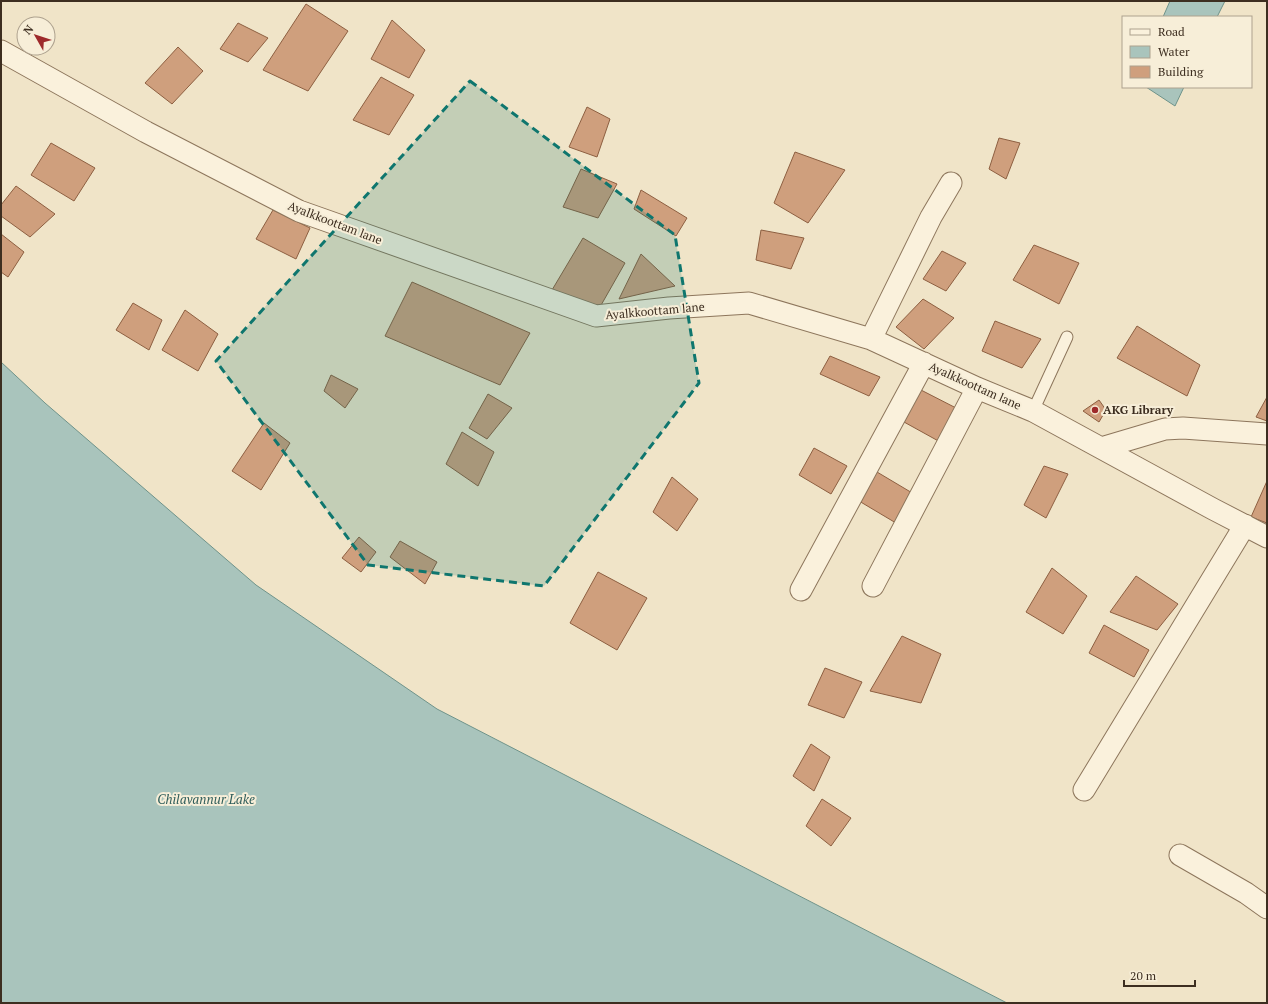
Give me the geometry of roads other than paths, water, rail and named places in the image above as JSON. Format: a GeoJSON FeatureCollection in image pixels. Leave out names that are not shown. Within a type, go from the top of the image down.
{"type":"FeatureCollection","features":[{"type":"Feature","properties":{"kind":"street","name":"Ayalkkoottam lane"},"geometry":{"type":"LineString","coordinates":[[1,51],[146,132],[299,211],[596,316],[669,308],[749,303],[871,339],[977,388],[1033,411],[1267,537]]}},
{"type":"Feature","properties":{"kind":"street"},"geometry":{"type":"LineString","coordinates":[[871,339],[930,217],[951,184]]}},
{"type":"Feature","properties":{"kind":"street"},"geometry":{"type":"LineString","coordinates":[[801,590],[924,363]]}},
{"type":"Feature","properties":{"kind":"street"},"geometry":{"type":"LineString","coordinates":[[872,586],[977,388]]}},
{"type":"Feature","properties":{"kind":"street"},"geometry":{"type":"LineString","coordinates":[[1100,448],[1165,429],[1183,428],[1267,434]]}},
{"type":"Feature","properties":{"kind":"street"},"geometry":{"type":"LineString","coordinates":[[1084,790],[1245,526]]}},
{"type":"Feature","properties":{"kind":"street"},"geometry":{"type":"LineString","coordinates":[[1180,854],[1246,893],[1267,908]]}},
{"type":"Feature","properties":{"kind":"lane"},"geometry":{"type":"LineString","coordinates":[[1033,411],[1067,337]]}},
{"type":"Feature","properties":{"kind":"water"},"geometry":{"type":"Polygon","coordinates":[[[1170,1],[1225,1],[1218,16],[1163,16],[1170,1]]]}},
{"type":"Feature","properties":{"kind":"water"},"geometry":{"type":"Polygon","coordinates":[[[1148,88],[1184,88],[1175,106],[1148,88]]]}},
{"type":"Feature","properties":{"kind":"water","name":"Chilavannur Lake"},"geometry":{"type":"Polygon","coordinates":[[[1,362],[45,403],[256,585],[437,709],[1007,1003],[1,1003],[1,362]]]}},
{"type":"Feature","properties":{"kind":"place","name":"AKG Library"},"geometry":{"type":"Point","coordinates":[1095,410]}}]}
